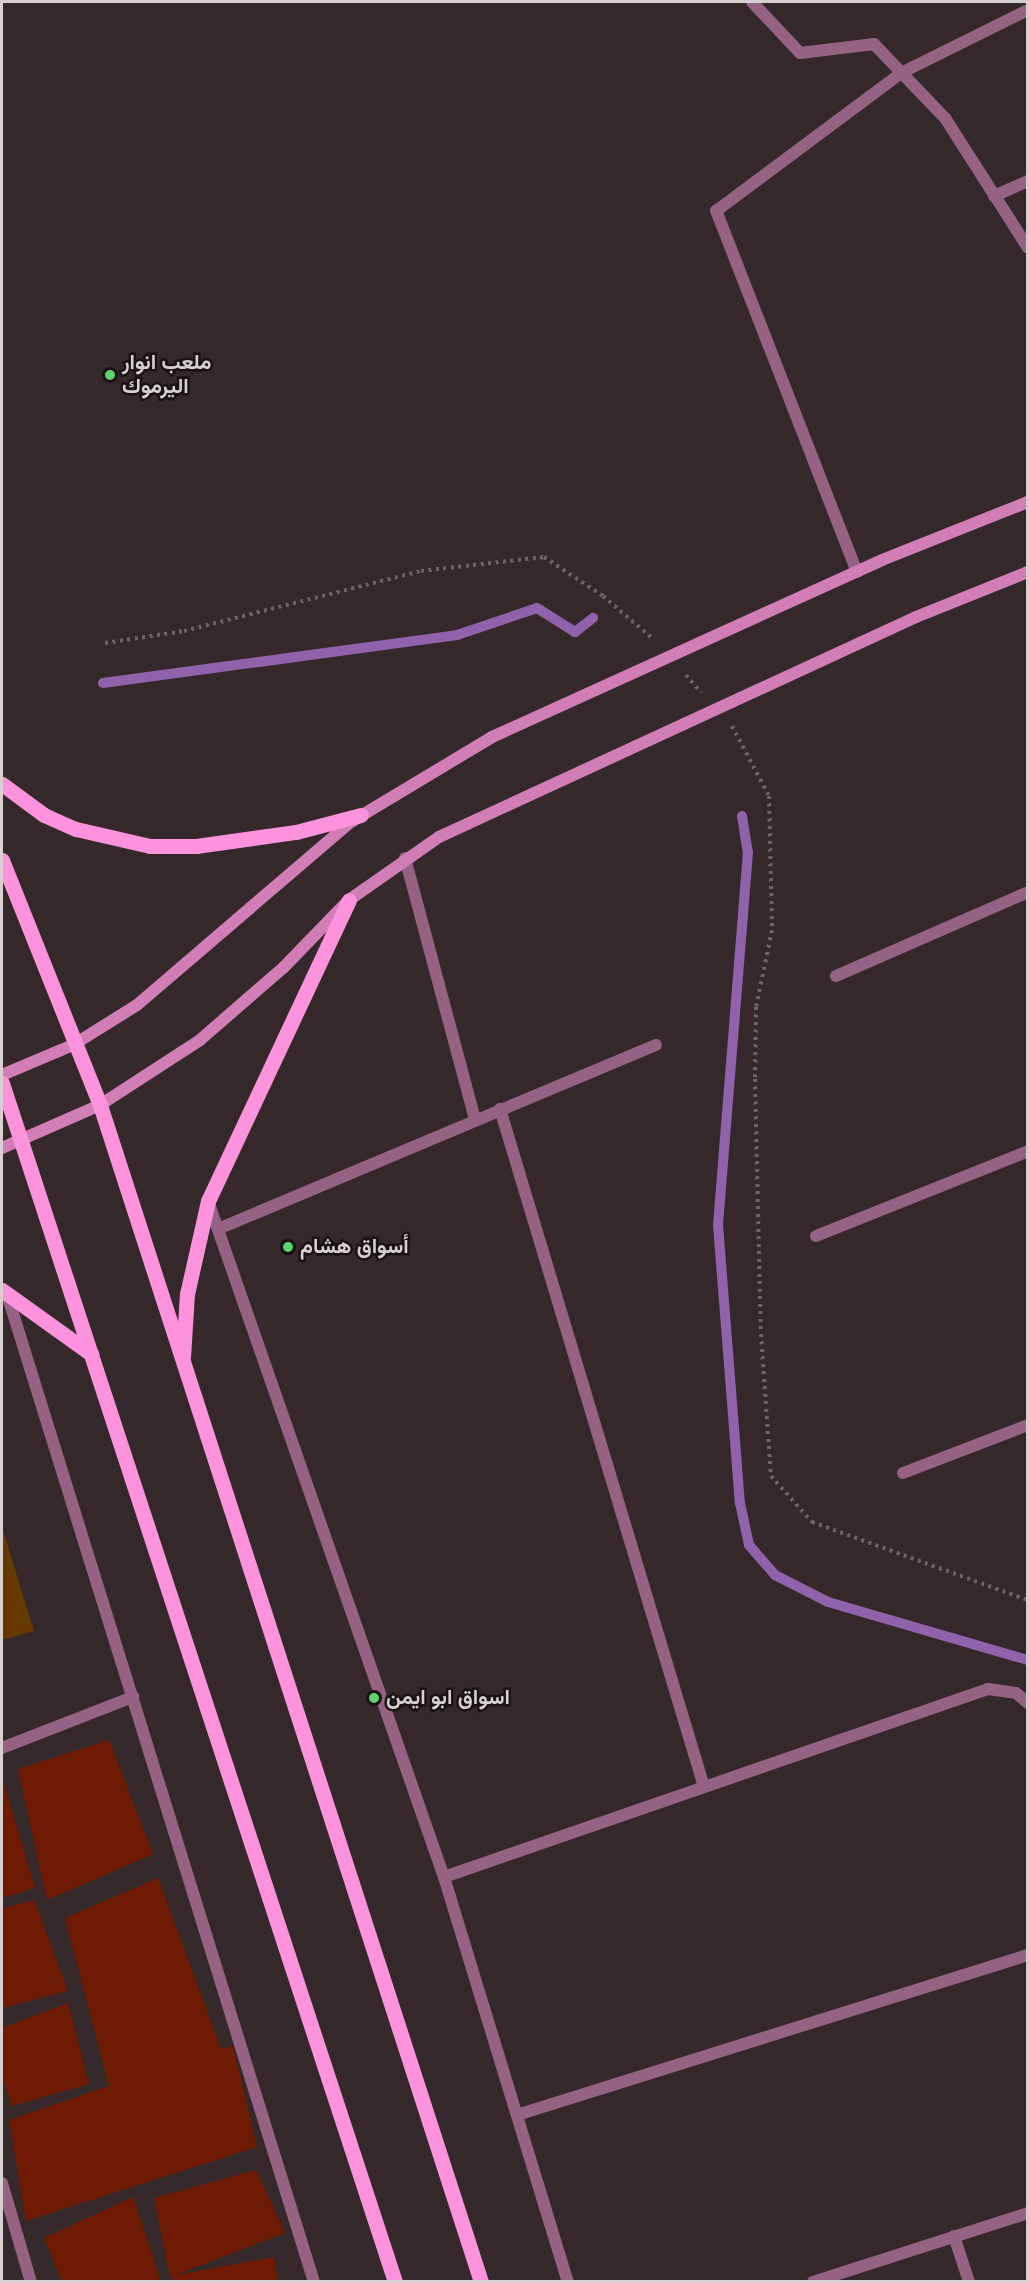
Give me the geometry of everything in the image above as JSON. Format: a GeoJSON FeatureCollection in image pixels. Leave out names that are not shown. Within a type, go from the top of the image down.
{"type":"FeatureCollection","features":[{"type":"Feature","properties":{"kind":"main road"},"geometry":{"type":"LineString","coordinates":[[2,1075],[73,1045],[151,996],[361,814],[492,737],[857,572],[1028,502]]}},
{"type":"Feature","properties":{"kind":"main road"},"geometry":{"type":"LineString","coordinates":[[2,1148],[100,1105],[200,1040],[244,1004],[349,900],[405,858],[439,837],[916,616],[1028,572]]}},
{"type":"Feature","properties":{"kind":"main road"},"geometry":{"type":"LineString","coordinates":[[2,784],[44,815],[76,829],[150,846],[196,846],[296,832],[361,814]]}},
{"type":"Feature","properties":{"kind":"main road"},"geometry":{"type":"LineString","coordinates":[[2,860],[73,1045],[100,1105],[182,1366],[481,2282]]}},
{"type":"Feature","properties":{"kind":"main road"},"geometry":{"type":"LineString","coordinates":[[182,1366],[187,1294],[208,1201],[349,900]]}},
{"type":"Feature","properties":{"kind":"main road"},"geometry":{"type":"LineString","coordinates":[[2,1083],[395,2282]]}},
{"type":"Feature","properties":{"kind":"main road"},"geometry":{"type":"LineString","coordinates":[[4,1292],[91,1354]]}},
{"type":"Feature","properties":{"kind":"street"},"geometry":{"type":"LineString","coordinates":[[752,2],[800,53],[874,44],[945,118],[1028,248]]}},
{"type":"Feature","properties":{"kind":"street"},"geometry":{"type":"LineString","coordinates":[[857,572],[716,211],[901,73],[1028,10]]}},
{"type":"Feature","properties":{"kind":"street"},"geometry":{"type":"LineString","coordinates":[[994,196],[1028,181]]}},
{"type":"Feature","properties":{"kind":"street"},"geometry":{"type":"LineString","coordinates":[[405,858],[475,1119]]}},
{"type":"Feature","properties":{"kind":"street"},"geometry":{"type":"LineString","coordinates":[[836,976],[1028,892]]}},
{"type":"Feature","properties":{"kind":"street"},"geometry":{"type":"LineString","coordinates":[[218,1229],[475,1119],[656,1045]]}},
{"type":"Feature","properties":{"kind":"street"},"geometry":{"type":"LineString","coordinates":[[500,1109],[704,1787]]}},
{"type":"Feature","properties":{"kind":"street"},"geometry":{"type":"LineString","coordinates":[[816,1236],[1028,1151]]}},
{"type":"Feature","properties":{"kind":"street"},"geometry":{"type":"LineString","coordinates":[[208,1201],[444,1877],[520,2114],[568,2282]]}},
{"type":"Feature","properties":{"kind":"street"},"geometry":{"type":"LineString","coordinates":[[4,1292],[133,1697],[314,2282]]}},
{"type":"Feature","properties":{"kind":"street"},"geometry":{"type":"LineString","coordinates":[[903,1473],[1028,1425]]}},
{"type":"Feature","properties":{"kind":"street"},"geometry":{"type":"LineString","coordinates":[[444,1877],[988,1689],[1016,1693],[1028,1703]]}},
{"type":"Feature","properties":{"kind":"street"},"geometry":{"type":"LineString","coordinates":[[2,1748],[133,1697]]}},
{"type":"Feature","properties":{"kind":"street"},"geometry":{"type":"LineString","coordinates":[[520,2114],[1028,1955]]}},
{"type":"Feature","properties":{"kind":"street"},"geometry":{"type":"LineString","coordinates":[[2,2183],[31,2282]]}},
{"type":"Feature","properties":{"kind":"street"},"geometry":{"type":"LineString","coordinates":[[813,2282],[1028,2213]]}},
{"type":"Feature","properties":{"kind":"street"},"geometry":{"type":"LineString","coordinates":[[954,2236],[969,2282]]}},
{"type":"Feature","properties":{"kind":"path"},"geometry":{"type":"LineString","coordinates":[[105,643],[184,631],[421,571],[544,557],[639,623],[736,730],[769,796],[772,930],[756,1007],[756,1079],[761,1334],[771,1476],[812,1522],[1028,1600]]}},
{"type":"Feature","properties":{"kind":"shaded area"},"geometry":{"type":"Polygon","coordinates":[[[2,1527],[34,1631],[2,1640],[2,1527]]]}},
{"type":"Feature","properties":{"kind":"building"},"geometry":{"type":"Polygon","coordinates":[[[109,1740],[153,1854],[47,1900],[18,1769],[109,1740]]]}},
{"type":"Feature","properties":{"kind":"building"},"geometry":{"type":"Polygon","coordinates":[[[2,1777],[35,1888],[2,1898],[2,1777]]]}},
{"type":"Feature","properties":{"kind":"building"},"geometry":{"type":"Polygon","coordinates":[[[158,1878],[221,2049],[233,2046],[257,2147],[26,2221],[9,2120],[109,2086],[65,1918],[158,1878]]]}},
{"type":"Feature","properties":{"kind":"building"},"geometry":{"type":"Polygon","coordinates":[[[34,1900],[68,1991],[2,2008],[2,1909],[34,1900]]]}},
{"type":"Feature","properties":{"kind":"building"},"geometry":{"type":"Polygon","coordinates":[[[68,2003],[89,2084],[12,2106],[2,2077],[2,2028],[68,2003]]]}},
{"type":"Feature","properties":{"kind":"building"},"geometry":{"type":"Polygon","coordinates":[[[256,2170],[285,2233],[170,2277],[154,2198],[256,2170]]]}},
{"type":"Feature","properties":{"kind":"building"},"geometry":{"type":"Polygon","coordinates":[[[133,2197],[161,2282],[62,2282],[44,2238],[133,2197]]]}},
{"type":"Feature","properties":{"kind":"building"},"geometry":{"type":"Polygon","coordinates":[[[274,2257],[278,2282],[174,2282],[171,2276],[274,2257]]]}},
{"type":"Feature","properties":{"kind":"waterway"},"geometry":{"type":"LineString","coordinates":[[103,683],[457,635],[537,608],[575,632],[593,618]]}},
{"type":"Feature","properties":{"kind":"waterway"},"geometry":{"type":"LineString","coordinates":[[742,816],[748,852],[718,1225],[740,1503],[749,1545],[775,1575],[828,1602],[1028,1660]]}},
{"type":"Feature","properties":{"kind":"place","name":"ملعب انوار اليرموك"},"geometry":{"type":"Point","coordinates":[110,375]}},
{"type":"Feature","properties":{"kind":"place","name":"أسواق هشام"},"geometry":{"type":"Point","coordinates":[288,1247]}},
{"type":"Feature","properties":{"kind":"place","name":"اسواق ابو ايمن"},"geometry":{"type":"Point","coordinates":[374,1698]}}]}
